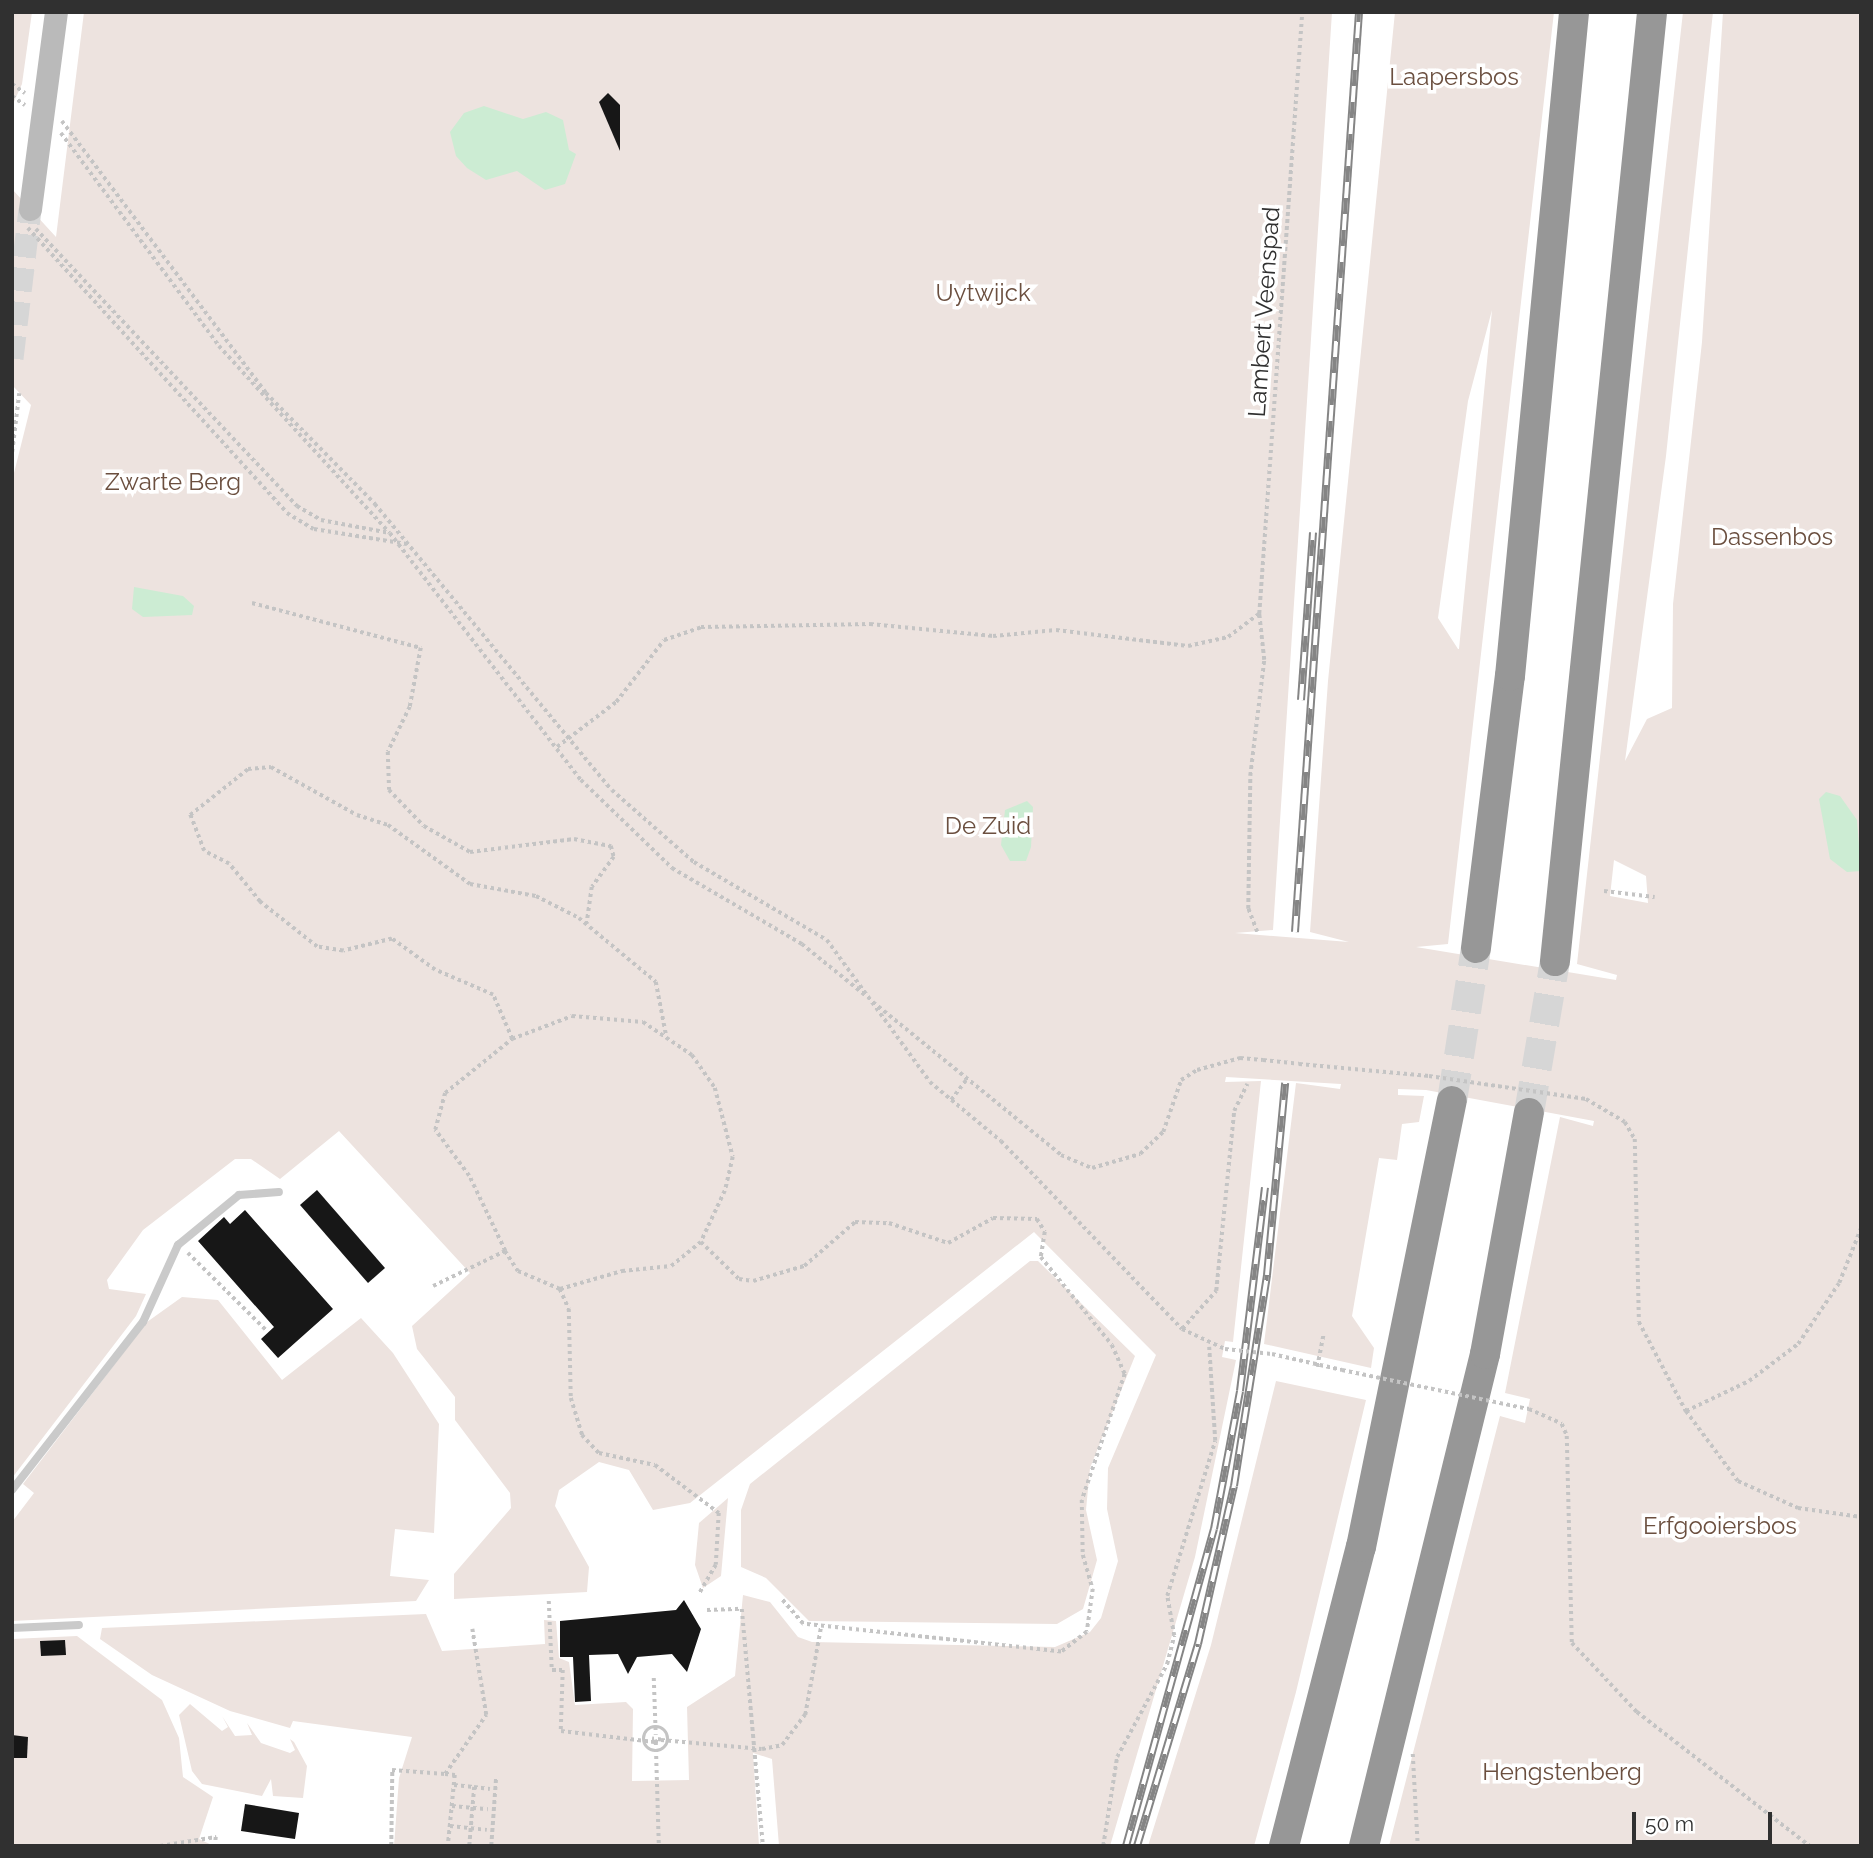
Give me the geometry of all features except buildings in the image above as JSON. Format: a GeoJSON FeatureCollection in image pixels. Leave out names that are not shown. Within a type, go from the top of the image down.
{"type":"FeatureCollection","features":[{"type":"Feature","properties":{"kind":"highway"},"geometry":{"type":"LineString","coordinates":[[1476,948],[1510,676],[1574,12]]}},
{"type":"Feature","properties":{"kind":"highway"},"geometry":{"type":"LineString","coordinates":[[1555,961],[1652,12]]}},
{"type":"Feature","properties":{"kind":"highway"},"geometry":{"type":"LineString","coordinates":[[1284,1846],[1364,1534],[1452,1101]]}},
{"type":"Feature","properties":{"kind":"highway"},"geometry":{"type":"LineString","coordinates":[[1364,1846],[1406,1696],[1485,1354],[1529,1113]]}},
{"type":"Feature","properties":{"kind":"main road"},"geometry":{"type":"LineString","coordinates":[[26,215],[50,117],[56,12]]}},
{"type":"Feature","properties":{"kind":"lane"},"geometry":{"type":"LineString","coordinates":[[12,1490],[143,1322],[178,1245],[239,1195],[279,1192]]}},
{"type":"Feature","properties":{"kind":"lane"},"geometry":{"type":"LineString","coordinates":[[12,1628],[79,1625]]}},
{"type":"Feature","properties":{"kind":"path","name":"Lambert Veenspad"},"geometry":{"type":"LineString","coordinates":[[1257,932],[1248,909],[1250,776],[1264,660],[1259,614],[1302,12]]}},
{"type":"Feature","properties":{"kind":"path"},"geometry":{"type":"LineString","coordinates":[[12,96],[50,117],[266,393],[408,545],[612,790],[695,862],[827,940],[930,1082],[1001,1141],[1182,1329],[1209,1347],[1272,1354],[1317,1367],[1529,1409],[1562,1424],[1567,1437],[1572,1643],[1637,1712],[1810,1846]]}},
{"type":"Feature","properties":{"kind":"path"},"geometry":{"type":"LineString","coordinates":[[50,117],[227,355],[390,533],[581,780],[672,868],[802,944],[1061,1155],[1092,1168],[1140,1154],[1163,1132],[1181,1080],[1197,1070],[1240,1059],[1429,1076],[1586,1099],[1625,1122],[1635,1139],[1639,1322],[1686,1411],[1738,1481],[1798,1508],[1861,1517]]}},
{"type":"Feature","properties":{"kind":"path"},"geometry":{"type":"LineString","coordinates":[[26,215],[287,513],[314,529],[408,545]]}},
{"type":"Feature","properties":{"kind":"path"},"geometry":{"type":"LineString","coordinates":[[60,253],[297,506],[321,520],[399,535]]}},
{"type":"Feature","properties":{"kind":"path"},"geometry":{"type":"LineString","coordinates":[[12,452],[19,393]]}},
{"type":"Feature","properties":{"kind":"path"},"geometry":{"type":"LineString","coordinates":[[252,603],[421,648],[410,707],[388,752],[389,790],[424,826],[470,852],[602,840],[614,857],[593,887],[587,924]]}},
{"type":"Feature","properties":{"kind":"path"},"geometry":{"type":"LineString","coordinates":[[556,747],[616,702],[664,640],[701,627],[870,624],[993,636],[1056,630],[1188,646],[1228,637],[1259,614]]}},
{"type":"Feature","properties":{"kind":"path"},"geometry":{"type":"LineString","coordinates":[[512,1039],[493,995],[435,970],[392,939],[343,951],[317,947],[260,902],[229,864],[204,852],[190,816],[248,769],[271,767],[357,815],[388,825],[470,884],[536,896],[587,924],[656,982],[666,1034]]}},
{"type":"Feature","properties":{"kind":"path"},"geometry":{"type":"LineString","coordinates":[[1604,891],[1655,897]]}},
{"type":"Feature","properties":{"kind":"path"},"geometry":{"type":"LineString","coordinates":[[572,1016],[613,1016],[666,1034],[700,1066],[728,1123],[733,1157],[726,1191],[701,1242],[671,1266],[622,1270],[560,1289],[518,1271],[505,1251],[469,1176],[435,1130],[445,1093],[512,1039],[572,1016]]}},
{"type":"Feature","properties":{"kind":"path"},"geometry":{"type":"LineString","coordinates":[[951,1100],[967,1079]]}},
{"type":"Feature","properties":{"kind":"path"},"geometry":{"type":"LineString","coordinates":[[1182,1329],[1216,1291],[1233,1119],[1247,1084]]}},
{"type":"Feature","properties":{"kind":"path"},"geometry":{"type":"LineString","coordinates":[[701,1242],[739,1279],[753,1282],[804,1266],[855,1222],[889,1223],[948,1243],[993,1218],[1025,1215],[1045,1232],[1041,1257],[1112,1345],[1125,1374],[1082,1500],[1083,1555],[1093,1589],[1087,1632],[1075,1645],[1061,1652],[803,1624],[782,1600]]}},
{"type":"Feature","properties":{"kind":"path"},"geometry":{"type":"LineString","coordinates":[[1686,1411],[1749,1381],[1798,1344],[1839,1283],[1861,1228]]}},
{"type":"Feature","properties":{"kind":"path"},"geometry":{"type":"LineString","coordinates":[[178,1245],[267,1331]]}},
{"type":"Feature","properties":{"kind":"path"},"geometry":{"type":"LineString","coordinates":[[433,1286],[505,1251]]}},
{"type":"Feature","properties":{"kind":"path"},"geometry":{"type":"LineString","coordinates":[[560,1289],[569,1309],[571,1398],[582,1435],[599,1453],[655,1465],[719,1513],[716,1565],[699,1595]]}},
{"type":"Feature","properties":{"kind":"path"},"geometry":{"type":"LineString","coordinates":[[1317,1367],[1323,1335]]}},
{"type":"Feature","properties":{"kind":"path"},"geometry":{"type":"LineString","coordinates":[[1103,1846],[1117,1758],[1167,1664],[1174,1636],[1167,1596],[1215,1441],[1209,1347]]}},
{"type":"Feature","properties":{"kind":"path"},"geometry":{"type":"LineString","coordinates":[[549,1601],[552,1670],[563,1670],[561,1731],[668,1741],[752,1748],[782,1745],[797,1731],[821,1626]]}},
{"type":"Feature","properties":{"kind":"path"},"geometry":{"type":"LineString","coordinates":[[707,1610],[742,1609],[752,1748],[763,1846]]}},
{"type":"Feature","properties":{"kind":"path"},"geometry":{"type":"LineString","coordinates":[[445,1774],[486,1715],[472,1629]]}},
{"type":"Feature","properties":{"kind":"path"},"geometry":{"type":"LineString","coordinates":[[654,1678],[659,1845]]}},
{"type":"Feature","properties":{"kind":"path"},"geometry":{"type":"LineString","coordinates":[[644,1738],[655,1727]]}},
{"type":"Feature","properties":{"kind":"path"},"geometry":{"type":"LineString","coordinates":[[655,1727],[668,1741]]}},
{"type":"Feature","properties":{"kind":"path"},"geometry":{"type":"LineString","coordinates":[[644,1738],[657,1751]]}},
{"type":"Feature","properties":{"kind":"path"},"geometry":{"type":"LineString","coordinates":[[657,1751],[668,1741]]}},
{"type":"Feature","properties":{"kind":"path"},"geometry":{"type":"LineString","coordinates":[[1412,1747],[1418,1846]]}},
{"type":"Feature","properties":{"kind":"path"},"geometry":{"type":"LineString","coordinates":[[391,1846],[392,1770],[455,1775],[449,1846]]}},
{"type":"Feature","properties":{"kind":"path"},"geometry":{"type":"LineString","coordinates":[[491,1846],[496,1777]]}},
{"type":"Feature","properties":{"kind":"path"},"geometry":{"type":"LineString","coordinates":[[454,1785],[490,1789]]}},
{"type":"Feature","properties":{"kind":"path"},"geometry":{"type":"LineString","coordinates":[[469,1846],[474,1787]]}},
{"type":"Feature","properties":{"kind":"path"},"geometry":{"type":"LineString","coordinates":[[452,1806],[488,1810]]}},
{"type":"Feature","properties":{"kind":"path"},"geometry":{"type":"LineString","coordinates":[[450,1826],[487,1830]]}},
{"type":"Feature","properties":{"kind":"path"},"geometry":{"type":"LineString","coordinates":[[160,1846],[216,1837],[215,1846]]}},
{"type":"Feature","properties":{"kind":"green space"},"geometry":{"type":"Polygon","coordinates":[[[12,12],[32,12],[22,84],[12,106],[12,12]]]}},
{"type":"Feature","properties":{"kind":"green space"},"geometry":{"type":"Polygon","coordinates":[[[84,12],[1332,12],[1273,930],[1235,933],[1349,942],[1310,932],[1328,681],[1395,12],[1554,12],[1448,944],[1416,947],[1616,980],[1617,975],[1577,964],[1683,12],[1713,12],[1666,456],[1625,761],[1647,719],[1672,708],[1673,604],[1702,342],[1723,12],[1861,12],[1861,1846],[1389,1846],[1500,1416],[1525,1423],[1530,1399],[1505,1393],[1560,1117],[1593,1126],[1594,1121],[1426,1090],[1398,1089],[1398,1095],[1424,1096],[1419,1122],[1402,1124],[1397,1160],[1379,1158],[1352,1316],[1374,1348],[1371,1368],[1264,1344],[1296,1083],[1340,1089],[1341,1084],[1226,1077],[1225,1082],[1261,1081],[1233,1342],[1225,1341],[1222,1357],[1236,1360],[1195,1557],[1110,1846],[779,1846],[772,1759],[753,1753],[759,1846],[394,1846],[399,1778],[412,1737],[293,1721],[290,1728],[230,1711],[152,1675],[100,1639],[102,1628],[426,1614],[442,1651],[545,1644],[544,1620],[556,1621],[559,1658],[569,1662],[575,1705],[626,1702],[633,1709],[632,1781],[689,1780],[687,1707],[735,1676],[743,1595],[770,1602],[798,1637],[812,1642],[1055,1647],[1090,1632],[1101,1618],[1118,1561],[1107,1509],[1108,1468],[1156,1355],[1034,1232],[690,1503],[653,1510],[629,1470],[599,1462],[559,1490],[555,1506],[589,1567],[587,1592],[454,1599],[454,1574],[511,1508],[510,1493],[455,1420],[455,1397],[417,1349],[412,1326],[470,1273],[339,1131],[280,1179],[251,1159],[235,1159],[143,1230],[107,1280],[109,1289],[146,1294],[136,1316],[12,1478],[12,481],[31,405],[12,385],[12,189],[56,237],[84,12]],[[1492,310],[1468,401],[1438,618],[1458,649],[1459,649],[1492,310]],[[1614,860],[1610,896],[1648,903],[1646,876],[1614,860]]]}},
{"type":"Feature","properties":{"kind":"green space"},"geometry":{"type":"Polygon","coordinates":[[[1030,1261],[1038,1261],[1135,1356],[1090,1468],[1086,1510],[1097,1560],[1083,1609],[1057,1624],[809,1621],[766,1578],[741,1567],[741,1510],[750,1484],[1030,1261]]]}},
{"type":"Feature","properties":{"kind":"green space"},"geometry":{"type":"Polygon","coordinates":[[[182,1297],[218,1300],[282,1380],[361,1318],[393,1353],[439,1424],[434,1533],[395,1529],[390,1576],[429,1580],[416,1601],[12,1621],[12,1522],[34,1493],[23,1484],[147,1322],[182,1297]]]}},
{"type":"Feature","properties":{"kind":"green space"},"geometry":{"type":"Polygon","coordinates":[[[1276,1381],[1366,1400],[1296,1692],[1254,1846],[1148,1846],[1211,1645],[1276,1381]]]}},
{"type":"Feature","properties":{"kind":"green space"},"geometry":{"type":"Polygon","coordinates":[[[728,1498],[721,1576],[703,1588],[695,1565],[699,1523],[728,1498]]]}},
{"type":"Feature","properties":{"kind":"green space"},"geometry":{"type":"Polygon","coordinates":[[[77,1636],[162,1700],[179,1738],[183,1777],[213,1797],[199,1839],[214,1846],[12,1846],[12,1639],[77,1636]]]}},
{"type":"Feature","properties":{"kind":"green space"},"geometry":{"type":"Polygon","coordinates":[[[190,1704],[222,1731],[228,1727],[222,1716],[235,1736],[252,1735],[247,1723],[261,1743],[290,1753],[295,1750],[290,1739],[294,1742],[307,1766],[303,1798],[273,1796],[271,1779],[262,1796],[202,1784],[192,1771],[179,1715],[190,1704]]]}},
{"type":"Feature","properties":{"kind":"shaded area"},"geometry":{"type":"Polygon","coordinates":[[[484,106],[523,119],[546,112],[563,120],[569,150],[576,154],[565,184],[545,190],[517,171],[486,180],[467,168],[456,156],[450,132],[464,113],[484,106]]]}},
{"type":"Feature","properties":{"kind":"shaded area"},"geometry":{"type":"Polygon","coordinates":[[[134,587],[183,596],[194,606],[192,615],[143,617],[132,609],[134,587]]]}},
{"type":"Feature","properties":{"kind":"shaded area"},"geometry":{"type":"Polygon","coordinates":[[[1826,792],[1840,796],[1857,820],[1861,871],[1847,872],[1830,859],[1819,799],[1826,792]]]}},
{"type":"Feature","properties":{"kind":"shaded area"},"geometry":{"type":"Polygon","coordinates":[[[1027,801],[1033,807],[1031,847],[1026,861],[1010,861],[1001,845],[1005,810],[1027,801]]]}},
{"type":"Feature","properties":{"kind":"tunnel"},"geometry":{"type":"LineString","coordinates":[[12,358],[30,209]]}},
{"type":"Feature","properties":{"kind":"tunnel"},"geometry":{"type":"LineString","coordinates":[[1452,1101],[1476,948]]}},
{"type":"Feature","properties":{"kind":"tunnel"},"geometry":{"type":"LineString","coordinates":[[1529,1113],[1555,961]]}},
{"type":"Feature","properties":{"kind":"railway"},"geometry":{"type":"LineString","coordinates":[[1295,932],[1359,12]]}},
{"type":"Feature","properties":{"kind":"railway"},"geometry":{"type":"LineString","coordinates":[[1301,700],[1313,532]]}},
{"type":"Feature","properties":{"kind":"railway"},"geometry":{"type":"LineString","coordinates":[[1137,1846],[1198,1644],[1234,1486],[1267,1275],[1285,1083]]}},
{"type":"Feature","properties":{"kind":"railway"},"geometry":{"type":"LineString","coordinates":[[1126,1846],[1214,1529],[1240,1391],[1265,1188]]}},
{"type":"Feature","properties":{"kind":"park label","name":"Laapersbos"},"geometry":{"type":"Point","coordinates":[1454,77]}},
{"type":"Feature","properties":{"kind":"park label","name":"Uytwijck"},"geometry":{"type":"Point","coordinates":[983,293]}},
{"type":"Feature","properties":{"kind":"park label","name":"Zwarte Berg"},"geometry":{"type":"Point","coordinates":[173,482]}},
{"type":"Feature","properties":{"kind":"park label","name":"Dassenbos"},"geometry":{"type":"Point","coordinates":[1772,537]}},
{"type":"Feature","properties":{"kind":"park label","name":"De Zuid"},"geometry":{"type":"Point","coordinates":[988,826]}},
{"type":"Feature","properties":{"kind":"park label","name":"Erfgooiersbos"},"geometry":{"type":"Point","coordinates":[1720,1526]}},
{"type":"Feature","properties":{"kind":"park label","name":"Hengstenberg"},"geometry":{"type":"Point","coordinates":[1562,1772]}}]}
